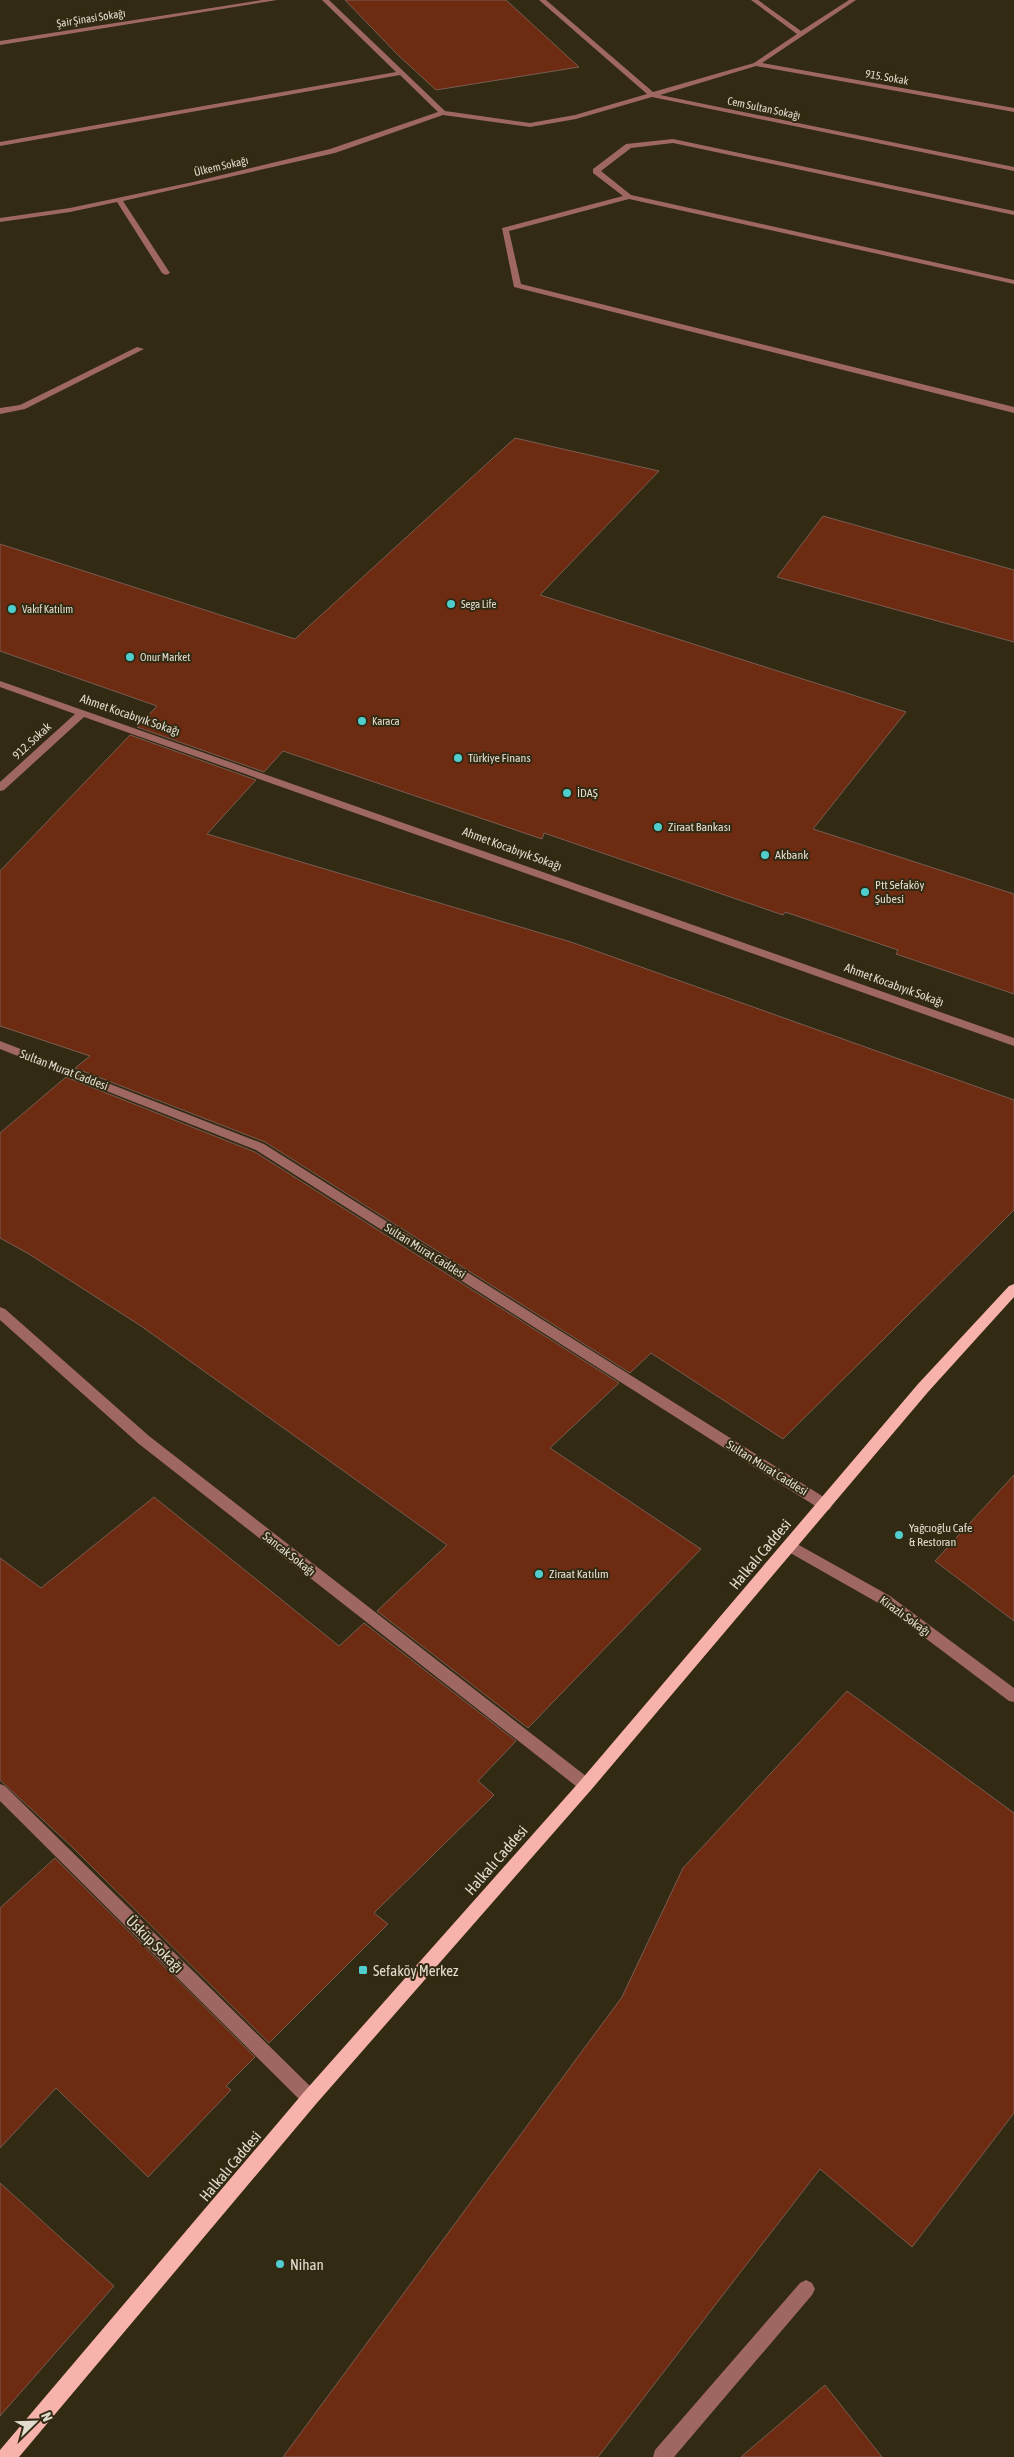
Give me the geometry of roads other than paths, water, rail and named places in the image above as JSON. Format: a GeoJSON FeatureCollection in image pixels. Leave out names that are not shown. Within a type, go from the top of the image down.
{"type":"FeatureCollection","features":[{"type":"Feature","properties":{"kind":"main road","name":"Halkalı Caddesi"},"geometry":{"type":"LineString","coordinates":[[8,2457],[310,2098],[586,1786],[923,1388],[1014,1289]]}},
{"type":"Feature","properties":{"kind":"street","name":"Şair Şinasi Sokağı"},"geometry":{"type":"LineString","coordinates":[[0,43],[274,0]]}},
{"type":"Feature","properties":{"kind":"street"},"geometry":{"type":"LineString","coordinates":[[325,0],[443,114],[530,125],[576,117],[756,64],[853,0]]}},
{"type":"Feature","properties":{"kind":"street","name":"Cem Sultan Sokağı"},"geometry":{"type":"LineString","coordinates":[[542,0],[652,95],[1014,169]]}},
{"type":"Feature","properties":{"kind":"street"},"geometry":{"type":"LineString","coordinates":[[754,0],[802,34]]}},
{"type":"Feature","properties":{"kind":"street","name":"915. Sokak"},"geometry":{"type":"LineString","coordinates":[[756,64],[1014,110]]}},
{"type":"Feature","properties":{"kind":"street"},"geometry":{"type":"LineString","coordinates":[[0,144],[402,73]]}},
{"type":"Feature","properties":{"kind":"street","name":"Ülkem Sokağı"},"geometry":{"type":"LineString","coordinates":[[0,220],[70,210],[119,200],[332,151],[443,114]]}},
{"type":"Feature","properties":{"kind":"street"},"geometry":{"type":"LineString","coordinates":[[1014,213],[673,141],[629,146],[596,171],[629,197],[1014,282]]}},
{"type":"Feature","properties":{"kind":"street"},"geometry":{"type":"LineString","coordinates":[[629,197],[505,230],[517,285],[1014,410]]}},
{"type":"Feature","properties":{"kind":"street"},"geometry":{"type":"LineString","coordinates":[[119,200],[166,273]]}},
{"type":"Feature","properties":{"kind":"street"},"geometry":{"type":"LineString","coordinates":[[0,411],[22,407],[140,349]]}},
{"type":"Feature","properties":{"kind":"street","name":"Ahmet Kocabıyık Sokağı"},"geometry":{"type":"LineString","coordinates":[[0,684],[1014,1042]]}},
{"type":"Feature","properties":{"kind":"street","name":"912. Sokak"},"geometry":{"type":"LineString","coordinates":[[0,788],[82,713]]}},
{"type":"Feature","properties":{"kind":"street","name":"Sultan Murat Caddesi"},"geometry":{"type":"LineString","coordinates":[[0,1045],[260,1147],[825,1504]]}},
{"type":"Feature","properties":{"kind":"street","name":"Sancak Sokağı"},"geometry":{"type":"LineString","coordinates":[[0,1312],[144,1440],[586,1786]]}},
{"type":"Feature","properties":{"kind":"street","name":"Kirazlı Sokağı"},"geometry":{"type":"LineString","coordinates":[[790,1546],[885,1600],[1014,1696]]}},
{"type":"Feature","properties":{"kind":"street","name":"Üsküp Sokağı"},"geometry":{"type":"LineString","coordinates":[[0,1791],[310,2098]]}},
{"type":"Feature","properties":{"kind":"street"},"geometry":{"type":"LineString","coordinates":[[662,2457],[806,2289]]}},
{"type":"Feature","properties":{"kind":"place","name":"Sega Life"},"geometry":{"type":"Point","coordinates":[451,604]}},
{"type":"Feature","properties":{"kind":"place","name":"Vakıf Katılım"},"geometry":{"type":"Point","coordinates":[12,609]}},
{"type":"Feature","properties":{"kind":"place","name":"Onur Market"},"geometry":{"type":"Point","coordinates":[130,657]}},
{"type":"Feature","properties":{"kind":"place","name":"Karaca"},"geometry":{"type":"Point","coordinates":[362,721]}},
{"type":"Feature","properties":{"kind":"place","name":"Türkiye Finans"},"geometry":{"type":"Point","coordinates":[458,758]}},
{"type":"Feature","properties":{"kind":"place","name":"İDAŞ"},"geometry":{"type":"Point","coordinates":[567,793]}},
{"type":"Feature","properties":{"kind":"place","name":"Ziraat Bankası"},"geometry":{"type":"Point","coordinates":[658,827]}},
{"type":"Feature","properties":{"kind":"place","name":"Akbank"},"geometry":{"type":"Point","coordinates":[765,855]}},
{"type":"Feature","properties":{"kind":"place","name":"Ptt Sefaköy Şubesi"},"geometry":{"type":"Point","coordinates":[865,892]}},
{"type":"Feature","properties":{"kind":"place","name":"Yağcıoğlu Cafe & Restoran"},"geometry":{"type":"Point","coordinates":[899,1535]}},
{"type":"Feature","properties":{"kind":"place","name":"Ziraat Katılım"},"geometry":{"type":"Point","coordinates":[539,1574]}},
{"type":"Feature","properties":{"kind":"place","name":"Sefaköy Merkez"},"geometry":{"type":"Point","coordinates":[363,1970]}},
{"type":"Feature","properties":{"kind":"place","name":"Nihan"},"geometry":{"type":"Point","coordinates":[280,2264]}}]}
